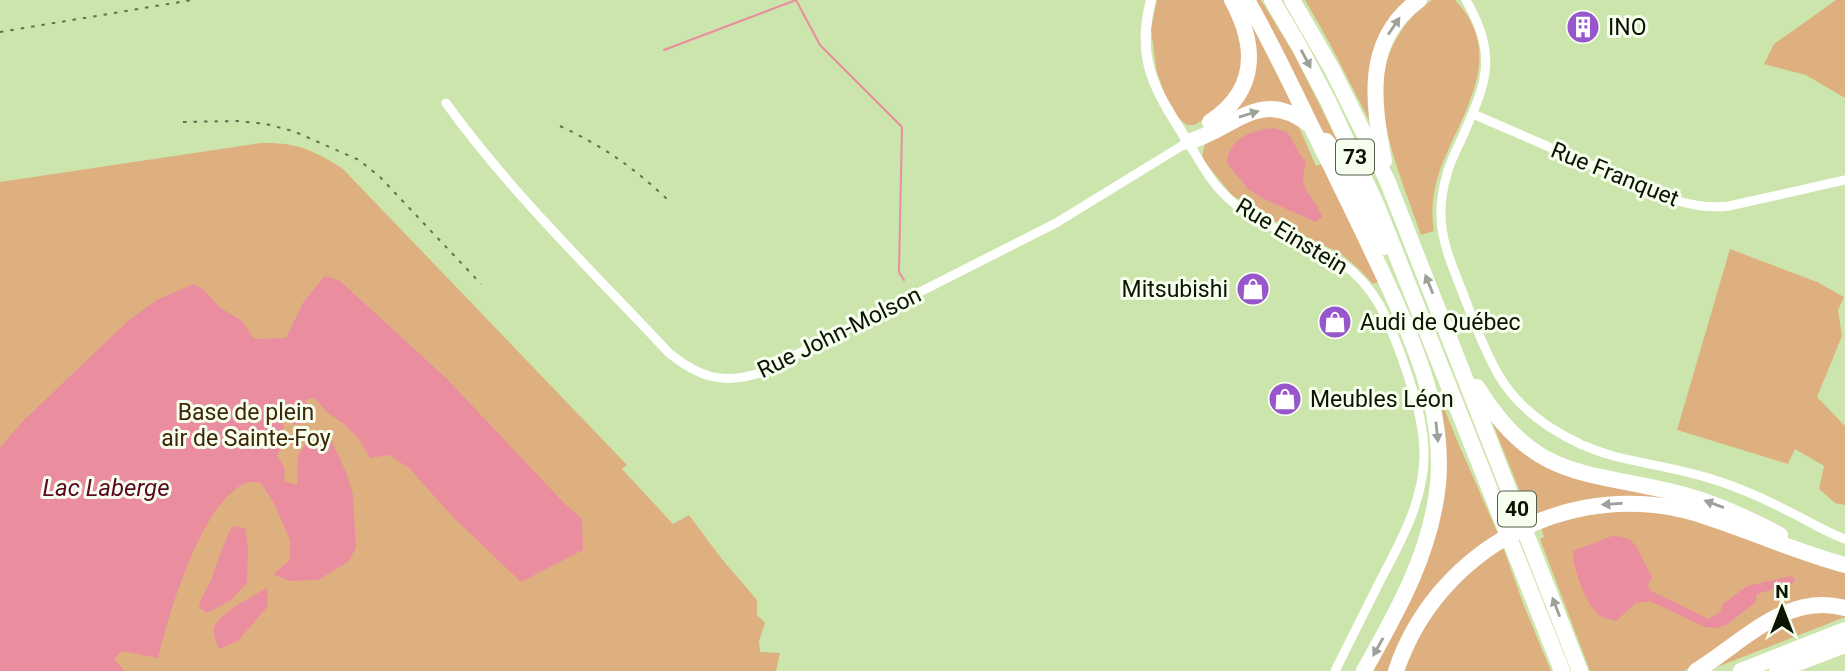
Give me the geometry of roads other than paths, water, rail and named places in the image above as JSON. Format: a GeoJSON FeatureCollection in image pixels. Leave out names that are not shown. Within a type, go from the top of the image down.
{"type":"FeatureCollection","features":[{"type":"Feature","properties":{"kind":"highway"},"geometry":{"type":"LineString","coordinates":[[1188,142],[1196,130],[1225,112],[1246,76],[1249,51],[1245,29],[1232,0]]}},
{"type":"Feature","properties":{"kind":"highway"},"geometry":{"type":"LineString","coordinates":[[1247,0],[1379,264],[1420,361],[1433,406],[1438,441],[1438,476],[1425,546],[1403,599],[1364,671]]}},
{"type":"Feature","properties":{"kind":"highway","name":"73"},"geometry":{"type":"LineString","coordinates":[[1272,0],[1305,57],[1377,206],[1562,671]]}},
{"type":"Feature","properties":{"kind":"highway","name":"40"},"geometry":{"type":"LineString","coordinates":[[1293,0],[1337,79],[1387,180],[1580,671]]}},
{"type":"Feature","properties":{"kind":"highway"},"geometry":{"type":"LineString","coordinates":[[1387,180],[1375,105],[1376,70],[1384,41],[1394,24],[1419,0]]}},
{"type":"Feature","properties":{"kind":"highway"},"geometry":{"type":"LineString","coordinates":[[1188,142],[1201,138],[1248,112],[1265,109],[1286,111],[1300,117],[1323,137],[1340,159],[1380,242],[1439,384],[1496,505]]}},
{"type":"Feature","properties":{"kind":"highway"},"geometry":{"type":"LineString","coordinates":[[1454,348],[1500,422],[1521,443],[1545,459],[1591,476],[1672,492],[1710,503],[1844,564]]}},
{"type":"Feature","properties":{"kind":"highway"},"geometry":{"type":"LineString","coordinates":[[1396,671],[1406,645],[1427,610],[1453,578],[1483,552],[1514,532],[1571,510],[1607,504],[1663,506],[1701,514],[1807,554],[1844,564]]}},
{"type":"Feature","properties":{"kind":"highway"},"geometry":{"type":"LineString","coordinates":[[1696,671],[1785,612],[1811,605],[1827,604],[1845,608]]}},
{"type":"Feature","properties":{"kind":"highway"},"geometry":{"type":"LineString","coordinates":[[1741,671],[1845,630]]}},
{"type":"Feature","properties":{"kind":"highway"},"geometry":{"type":"LineString","coordinates":[[1777,671],[1845,645]]}},
{"type":"Feature","properties":{"kind":"street","name":"Rue Einstein"},"geometry":{"type":"LineString","coordinates":[[1151,0],[1145,41],[1151,75],[1157,93],[1188,142],[1220,190],[1236,205],[1255,218],[1340,262],[1357,275],[1382,307],[1413,394],[1421,424],[1424,459],[1416,503],[1387,568],[1335,671]]}},
{"type":"Feature","properties":{"kind":"street"},"geometry":{"type":"LineString","coordinates":[[1466,0],[1483,35],[1486,60],[1484,80],[1479,100],[1449,168],[1443,189],[1441,233],[1482,343],[1500,376],[1530,412],[1559,433],[1591,449],[1730,485],[1845,539]]}},
{"type":"Feature","properties":{"kind":"street","name":"Rue John-Molson"},"geometry":{"type":"LineString","coordinates":[[446,103],[500,171],[669,354],[702,375],[722,378],[739,378],[760,373],[1056,223],[1188,142]]}},
{"type":"Feature","properties":{"kind":"street","name":"Rue Franquet"},"geometry":{"type":"LineString","coordinates":[[1473,114],[1665,197],[1692,205],[1729,206],[1845,180]]}},
{"type":"Feature","properties":{"kind":"water"},"geometry":{"type":"Polygon","coordinates":[[[1274,128],[1289,134],[1306,163],[1304,185],[1322,217],[1316,222],[1249,190],[1227,163],[1232,148],[1243,137],[1274,128]]]}},
{"type":"Feature","properties":{"kind":"water","name":"Lac Laberge"},"geometry":{"type":"Polygon","coordinates":[[[325,276],[339,280],[447,379],[582,519],[583,550],[521,582],[453,517],[409,468],[389,455],[370,458],[358,438],[314,398],[305,400],[308,416],[300,425],[283,421],[284,441],[277,456],[285,468],[284,481],[297,485],[298,456],[306,443],[318,430],[329,435],[353,495],[356,548],[348,562],[318,580],[289,581],[273,574],[290,560],[290,540],[261,483],[248,482],[230,494],[201,535],[179,588],[158,658],[122,651],[114,659],[125,671],[0,671],[0,448],[22,422],[129,320],[157,300],[193,284],[204,290],[219,307],[242,321],[254,339],[286,338],[304,301],[325,276]]]}},
{"type":"Feature","properties":{"kind":"water"},"geometry":{"type":"Polygon","coordinates":[[[232,526],[245,528],[248,548],[247,583],[231,600],[207,613],[199,608],[200,603],[232,526]]]}},
{"type":"Feature","properties":{"kind":"water"},"geometry":{"type":"Polygon","coordinates":[[[1612,536],[1630,540],[1636,546],[1652,578],[1648,584],[1649,590],[1709,619],[1720,612],[1723,604],[1747,586],[1791,576],[1795,579],[1794,583],[1757,594],[1755,603],[1726,625],[1716,628],[1705,627],[1650,601],[1636,603],[1616,621],[1601,616],[1589,603],[1573,558],[1573,551],[1612,536]]]}},
{"type":"Feature","properties":{"kind":"water"},"geometry":{"type":"Polygon","coordinates":[[[267,588],[268,606],[238,641],[219,649],[214,633],[217,623],[237,605],[267,588]]]}},
{"type":"Feature","properties":{"kind":"waterway"},"geometry":{"type":"LineString","coordinates":[[796,0],[820,45],[902,127],[899,272],[904,280]]}},
{"type":"Feature","properties":{"kind":"waterway"},"geometry":{"type":"LineString","coordinates":[[664,50],[796,0]]}},
{"type":"Feature","properties":{"kind":"railway"},"geometry":{"type":"LineString","coordinates":[[0,32],[192,0]]}},
{"type":"Feature","properties":{"kind":"railway"},"geometry":{"type":"LineString","coordinates":[[183,122],[237,121],[266,124],[293,131],[359,160],[380,177],[481,284]]}},
{"type":"Feature","properties":{"kind":"railway"},"geometry":{"type":"LineString","coordinates":[[560,126],[617,158],[668,200]]}},
{"type":"Feature","properties":{"kind":"place","name":"INO"},"geometry":{"type":"Point","coordinates":[1583,27]}},
{"type":"Feature","properties":{"kind":"place","name":"Mitsubishi"},"geometry":{"type":"Point","coordinates":[1253,289]}},
{"type":"Feature","properties":{"kind":"place","name":"Audi de Québec"},"geometry":{"type":"Point","coordinates":[1335,322]}},
{"type":"Feature","properties":{"kind":"place","name":"Meubles Léon"},"geometry":{"type":"Point","coordinates":[1285,399]}},
{"type":"Feature","properties":{"kind":"park label","name":"Base de plein air de Sainte-Foy"},"geometry":{"type":"Point","coordinates":[246,425]}}]}
